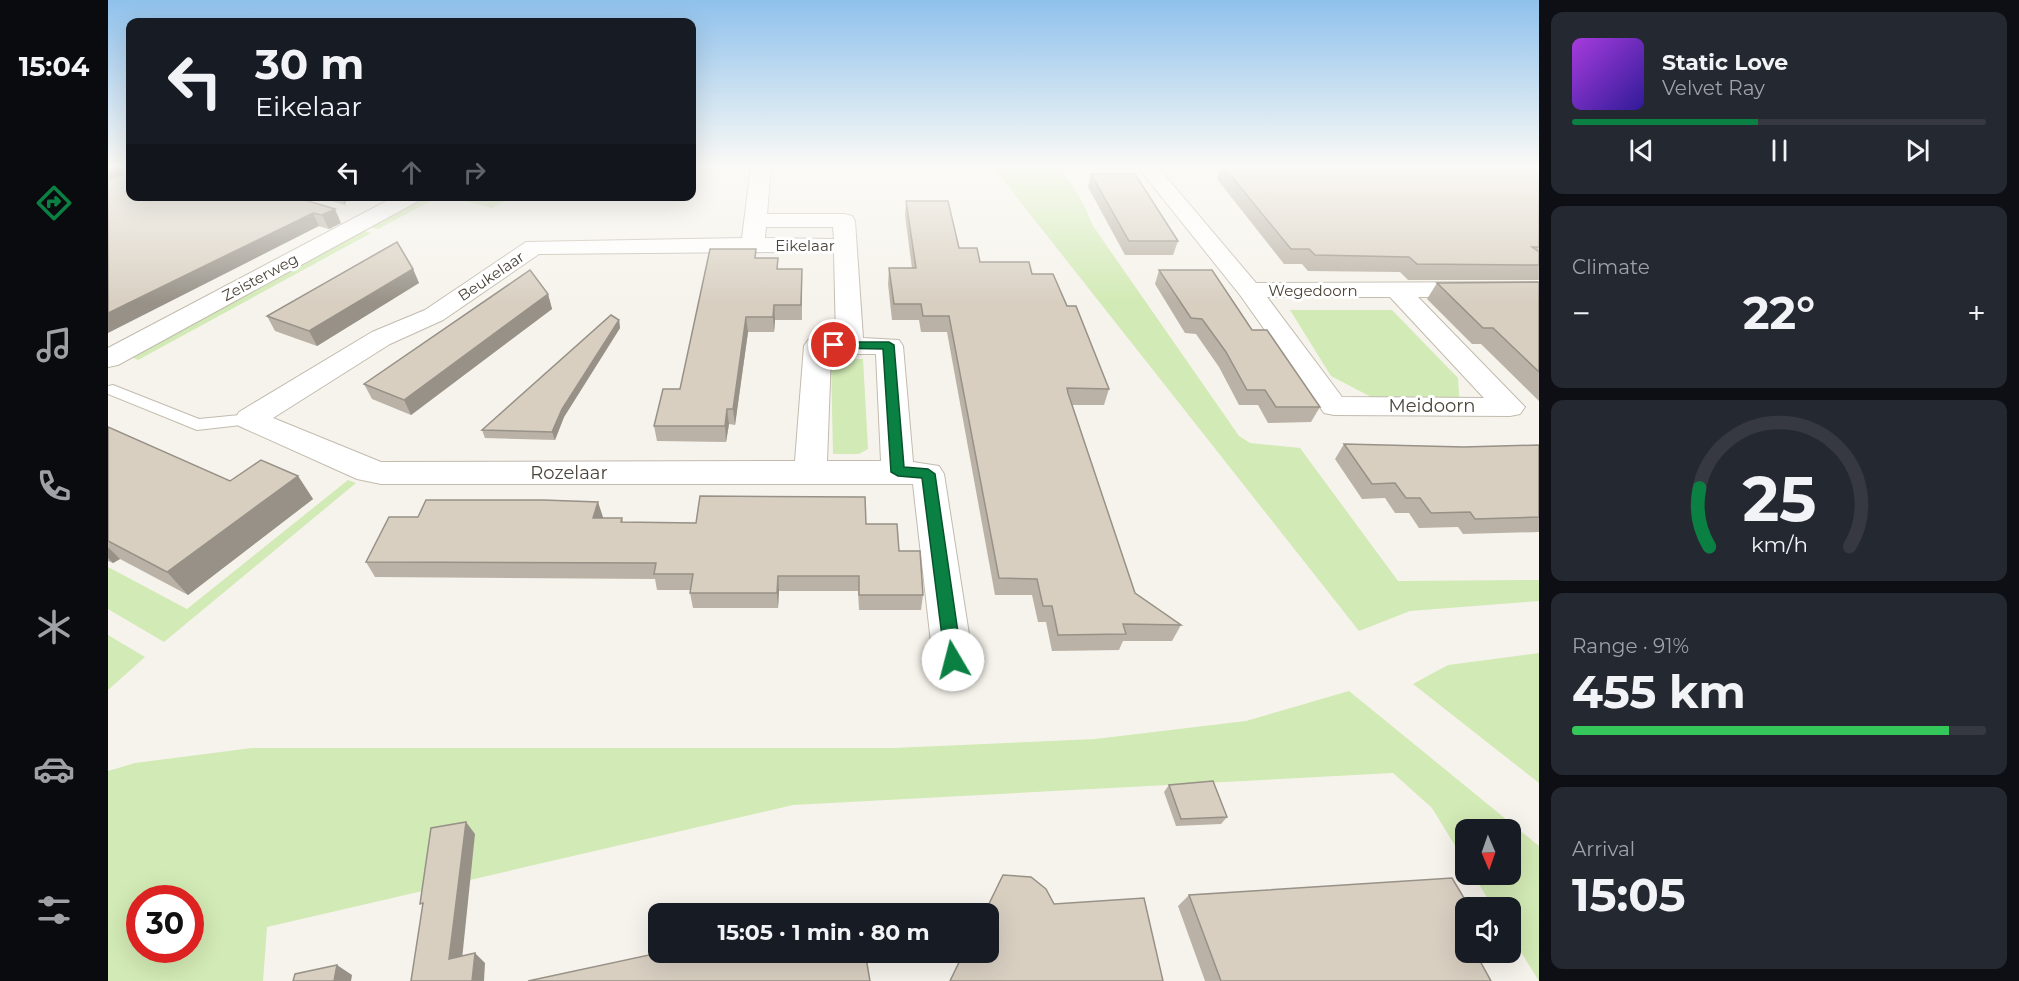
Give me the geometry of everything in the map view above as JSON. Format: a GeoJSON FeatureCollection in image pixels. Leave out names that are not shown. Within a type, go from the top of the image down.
{"type":"FeatureCollection","features":[{"type":"Feature","properties":{"kind":"street","name":"Zeisterweg"},"geometry":{"type":"LineString","coordinates":[[108,359],[384,212]]}},
{"type":"Feature","properties":{"kind":"street","name":"Eikelaar"},"geometry":{"type":"LineString","coordinates":[[756,212],[753,245],[846,246]]}},
{"type":"Feature","properties":{"kind":"street","name":"Wegedoorn"},"geometry":{"type":"LineString","coordinates":[[1185,212],[1249,290],[1539,289]]}},
{"type":"Feature","properties":{"kind":"street"},"geometry":{"type":"LineString","coordinates":[[339,213],[367,221]]}},
{"type":"Feature","properties":{"kind":"street","name":"Eikelaar"},"geometry":{"type":"LineString","coordinates":[[755,220],[844,220],[850,345]]}},
{"type":"Feature","properties":{"kind":"street","name":"Beukelaar"},"geometry":{"type":"LineString","coordinates":[[255,417],[381,338],[434,315],[534,247],[753,245]]}},
{"type":"Feature","properties":{"kind":"street","name":"Meidoorn"},"geometry":{"type":"LineString","coordinates":[[1249,290],[1334,406],[1510,407],[1396,289]]}},
{"type":"Feature","properties":{"kind":"street"},"geometry":{"type":"LineString","coordinates":[[810,473],[818,346],[889,345],[898,472],[928,474],[953,660]]}},
{"type":"Feature","properties":{"kind":"street","name":"Rozelaar"},"geometry":{"type":"LineString","coordinates":[[255,417],[368,471],[898,472]]}},
{"type":"Feature","properties":{"kind":"lane"},"geometry":{"type":"LineString","coordinates":[[113,390],[197,425],[255,417]]}},
{"type":"Feature","properties":{"kind":"green space"},"geometry":{"type":"Polygon","coordinates":[[[395,212],[410,212],[378,229],[368,226],[395,212]]]}},
{"type":"Feature","properties":{"kind":"green space"},"geometry":{"type":"Polygon","coordinates":[[[1028,212],[1087,212],[1093,226],[1239,436],[1250,443],[1300,448],[1398,581],[1539,580],[1539,601],[1410,611],[1359,631],[1028,212]]]}},
{"type":"Feature","properties":{"kind":"green space"},"geometry":{"type":"Polygon","coordinates":[[[361,230],[371,233],[138,360],[127,355],[361,230]]]}},
{"type":"Feature","properties":{"kind":"green space"},"geometry":{"type":"Polygon","coordinates":[[[1290,310],[1392,310],[1458,378],[1460,408],[1390,407],[1331,376],[1290,310]]]}},
{"type":"Feature","properties":{"kind":"green space"},"geometry":{"type":"Polygon","coordinates":[[[839,359],[863,359],[868,449],[859,454],[833,454],[831,362],[839,359]]]}},
{"type":"Feature","properties":{"kind":"green space"},"geometry":{"type":"Polygon","coordinates":[[[348,480],[356,483],[164,642],[108,609],[108,567],[187,609],[348,480]]]}},
{"type":"Feature","properties":{"kind":"green space"},"geometry":{"type":"Polygon","coordinates":[[[108,635],[145,657],[108,690],[108,635]]]}},
{"type":"Feature","properties":{"kind":"green space"},"geometry":{"type":"Polygon","coordinates":[[[1539,653],[1539,783],[1413,684],[1448,665],[1539,653]]]}},
{"type":"Feature","properties":{"kind":"green space"},"geometry":{"type":"Polygon","coordinates":[[[1349,691],[1506,819],[1455,819],[1455,846],[1432,808],[1393,773],[793,805],[267,927],[263,981],[108,981],[108,771],[135,763],[252,748],[894,748],[1095,739],[1246,721],[1349,691]]]}},
{"type":"Feature","properties":{"kind":"green space"},"geometry":{"type":"Polygon","coordinates":[[[1521,831],[1539,846],[1539,981],[1521,952],[1521,897],[1487,897],[1479,885],[1521,885],[1521,831]]]}},
{"type":"Feature","properties":{"kind":"building"},"geometry":{"type":"Polygon","coordinates":[[[108,212],[329,212],[322,215],[313,213],[108,313],[108,212]]]}},
{"type":"Feature","properties":{"kind":"building"},"geometry":{"type":"Polygon","coordinates":[[[908,212],[951,212],[959,248],[977,248],[980,262],[1029,262],[1032,274],[1053,274],[1067,306],[1076,306],[1109,389],[1067,388],[1135,593],[1181,625],[1123,624],[1126,634],[1058,635],[1052,606],[1043,606],[1037,579],[999,578],[949,316],[923,316],[921,304],[894,304],[889,268],[916,268],[908,212]]]}},
{"type":"Feature","properties":{"kind":"building"},"geometry":{"type":"Polygon","coordinates":[[[1112,212],[1159,212],[1178,241],[1129,241],[1112,212]]]}},
{"type":"Feature","properties":{"kind":"building"},"geometry":{"type":"Polygon","coordinates":[[[1261,212],[1539,212],[1539,247],[1532,247],[1539,252],[1539,265],[1417,264],[1409,257],[1315,255],[1309,249],[1291,249],[1261,212]]]}},
{"type":"Feature","properties":{"kind":"building"},"geometry":{"type":"Polygon","coordinates":[[[397,242],[413,269],[309,331],[267,316],[397,242]]]}},
{"type":"Feature","properties":{"kind":"building"},"geometry":{"type":"Polygon","coordinates":[[[710,249],[756,249],[755,258],[778,258],[777,269],[802,269],[801,305],[774,305],[773,317],[746,317],[733,409],[727,409],[725,426],[654,426],[663,389],[680,389],[710,249]]]}},
{"type":"Feature","properties":{"kind":"building"},"geometry":{"type":"Polygon","coordinates":[[[530,270],[548,294],[404,400],[364,384],[530,270]]]}},
{"type":"Feature","properties":{"kind":"building"},"geometry":{"type":"Polygon","coordinates":[[[1159,270],[1212,270],[1252,330],[1267,330],[1320,407],[1276,407],[1265,390],[1247,390],[1226,352],[1202,319],[1191,318],[1159,270]]]}},
{"type":"Feature","properties":{"kind":"building"},"geometry":{"type":"Polygon","coordinates":[[[1539,282],[1539,372],[1493,328],[1483,328],[1437,283],[1539,282]]]}},
{"type":"Feature","properties":{"kind":"building"},"geometry":{"type":"Polygon","coordinates":[[[611,315],[619,320],[562,409],[552,432],[482,430],[611,315]]]}},
{"type":"Feature","properties":{"kind":"building"},"geometry":{"type":"Polygon","coordinates":[[[108,427],[230,481],[261,460],[298,476],[167,572],[108,541],[108,427]]]}},
{"type":"Feature","properties":{"kind":"building"},"geometry":{"type":"Polygon","coordinates":[[[1344,444],[1464,447],[1539,445],[1539,517],[1475,519],[1470,512],[1431,513],[1420,498],[1406,498],[1395,483],[1372,484],[1344,444]]]}},
{"type":"Feature","properties":{"kind":"building"},"geometry":{"type":"Polygon","coordinates":[[[700,496],[865,497],[866,524],[897,524],[899,551],[920,551],[923,595],[859,595],[859,576],[778,576],[777,593],[690,593],[693,574],[654,574],[656,563],[366,562],[389,517],[418,517],[426,500],[598,502],[593,518],[622,518],[621,522],[696,523],[700,496]]]}},
{"type":"Feature","properties":{"kind":"building"},"geometry":{"type":"Polygon","coordinates":[[[1213,781],[1227,817],[1181,819],[1169,785],[1213,781]]]}},
{"type":"Feature","properties":{"kind":"building"},"geometry":{"type":"Polygon","coordinates":[[[466,822],[449,959],[475,953],[472,981],[411,981],[431,828],[466,822]]]}},
{"type":"Feature","properties":{"kind":"building"},"geometry":{"type":"Polygon","coordinates":[[[1003,875],[1031,877],[1046,889],[1054,904],[1144,898],[1163,981],[950,981],[959,963],[999,963],[999,903],[989,903],[1003,875]]]}},
{"type":"Feature","properties":{"kind":"building"},"geometry":{"type":"Polygon","coordinates":[[[1452,878],[1463,897],[1455,897],[1455,963],[1481,963],[1491,981],[1221,981],[1189,895],[1452,878]]]}},
{"type":"Feature","properties":{"kind":"building"},"geometry":{"type":"Polygon","coordinates":[[[648,955],[648,963],[867,963],[870,981],[528,981],[648,955]]]}},
{"type":"Feature","properties":{"kind":"building"},"geometry":{"type":"Polygon","coordinates":[[[337,965],[334,981],[293,981],[295,974],[337,965]]]}},
{"type":"Feature","properties":{"kind":"route"},"geometry":{"type":"LineString","coordinates":[[834,345],[889,345],[898,472],[928,474],[953,660]]}}]}
